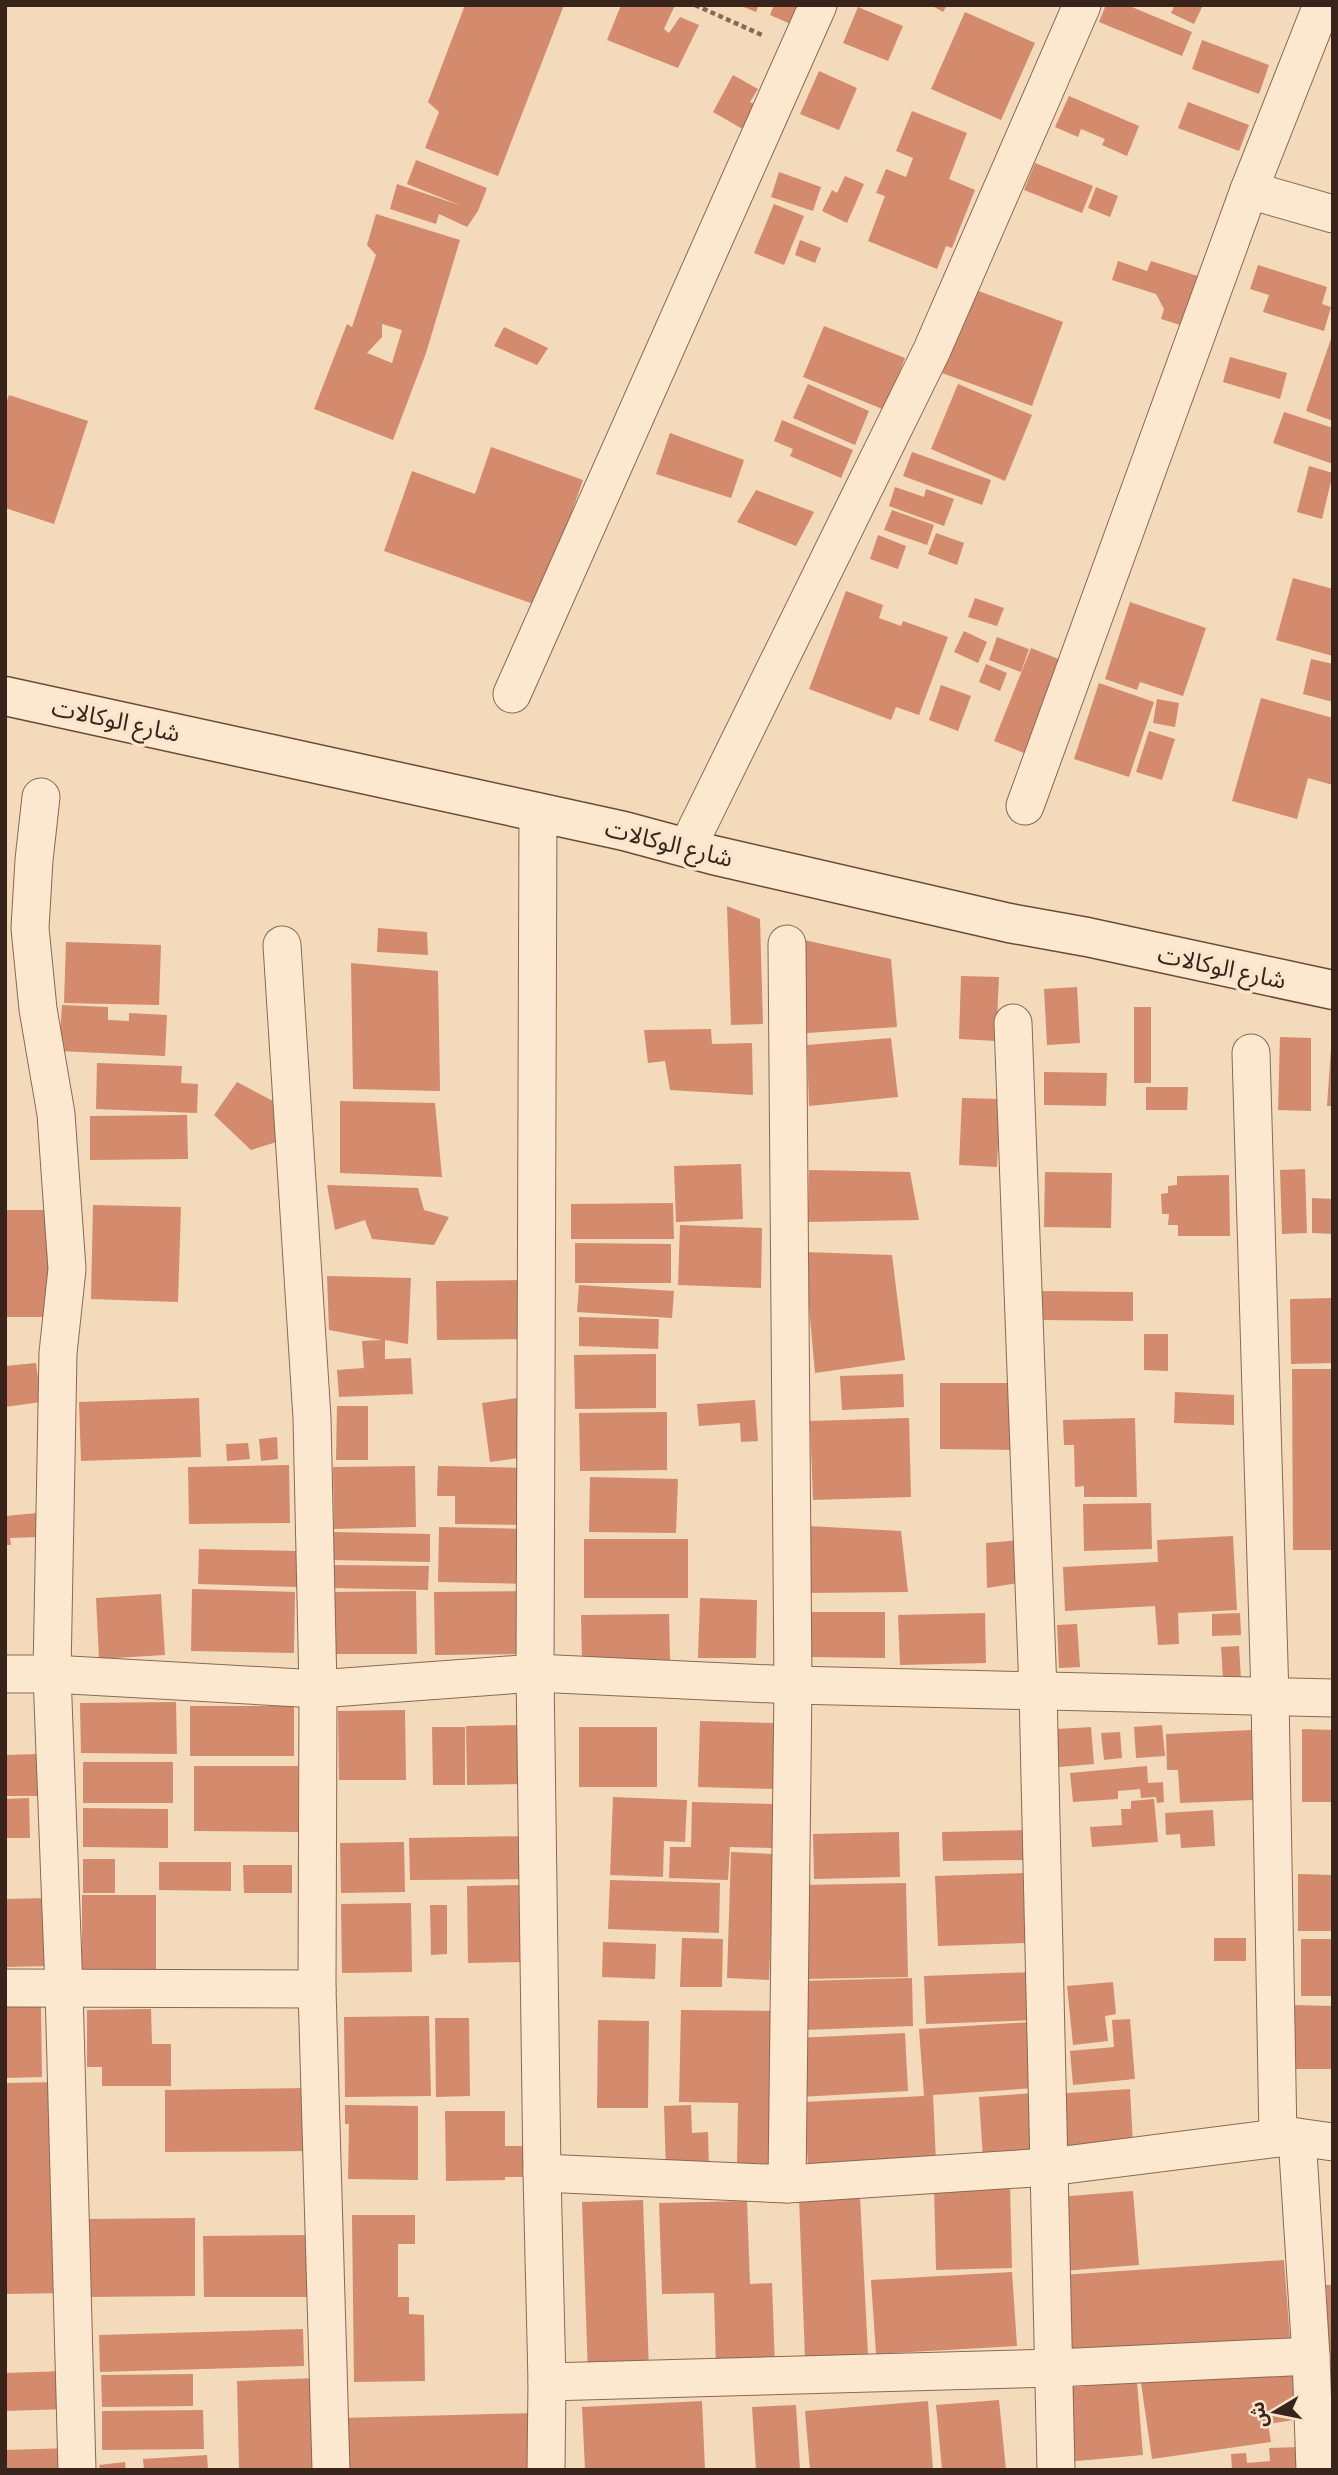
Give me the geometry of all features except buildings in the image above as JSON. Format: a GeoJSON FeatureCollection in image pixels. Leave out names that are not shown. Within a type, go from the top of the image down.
{"type":"FeatureCollection","features":[{"type":"Feature","properties":{"kind":"street"},"geometry":{"type":"LineString","coordinates":[[512,694],[818,5]]}},
{"type":"Feature","properties":{"kind":"street"},"geometry":{"type":"LineString","coordinates":[[687,848],[932,349],[1082,5]]}},
{"type":"Feature","properties":{"kind":"street"},"geometry":{"type":"LineString","coordinates":[[1025,806],[1249,190],[1322,5]]}},
{"type":"Feature","properties":{"kind":"street"},"geometry":{"type":"LineString","coordinates":[[1249,190],[1333,214]]}},
{"type":"Feature","properties":{"kind":"street","name":"شارع الوكالات"},"geometry":{"type":"LineString","coordinates":[[5,696],[624,831],[1009,923],[1333,990]]}},
{"type":"Feature","properties":{"kind":"street"},"geometry":{"type":"LineString","coordinates":[[41,797],[30,928],[38,1009],[56,1114],[67,1269],[58,1353],[52,1674],[64,1989],[77,2470]]}},
{"type":"Feature","properties":{"kind":"street"},"geometry":{"type":"LineString","coordinates":[[538,812],[534,1673],[547,2382],[546,2470]]}},
{"type":"Feature","properties":{"kind":"street"},"geometry":{"type":"LineString","coordinates":[[787,944],[793,1685],[787,2184]]}},
{"type":"Feature","properties":{"kind":"street"},"geometry":{"type":"LineString","coordinates":[[282,945],[312,1418],[318,1689],[317,1989],[331,2470]]}},
{"type":"Feature","properties":{"kind":"street"},"geometry":{"type":"LineString","coordinates":[[1013,1023],[1038,1691],[1056,2470]]}},
{"type":"Feature","properties":{"kind":"street"},"geometry":{"type":"LineString","coordinates":[[1251,1053],[1270,1697],[1287,2137],[1311,2356],[1315,2470]]}},
{"type":"Feature","properties":{"kind":"street"},"geometry":{"type":"LineString","coordinates":[[5,1674],[52,1674],[318,1689],[534,1673],[793,1685],[1333,1698]]}},
{"type":"Feature","properties":{"kind":"street"},"geometry":{"type":"LineString","coordinates":[[5,1988],[317,1989]]}},
{"type":"Feature","properties":{"kind":"street"},"geometry":{"type":"LineString","coordinates":[[542,2173],[787,2184],[1049,2167],[1287,2137],[1333,2142]]}},
{"type":"Feature","properties":{"kind":"street"},"geometry":{"type":"LineString","coordinates":[[547,2382],[1055,2368],[1311,2356]]}},
{"type":"Feature","properties":{"kind":"path"},"geometry":{"type":"LineString","coordinates":[[695,5],[798,51]]}}]}
